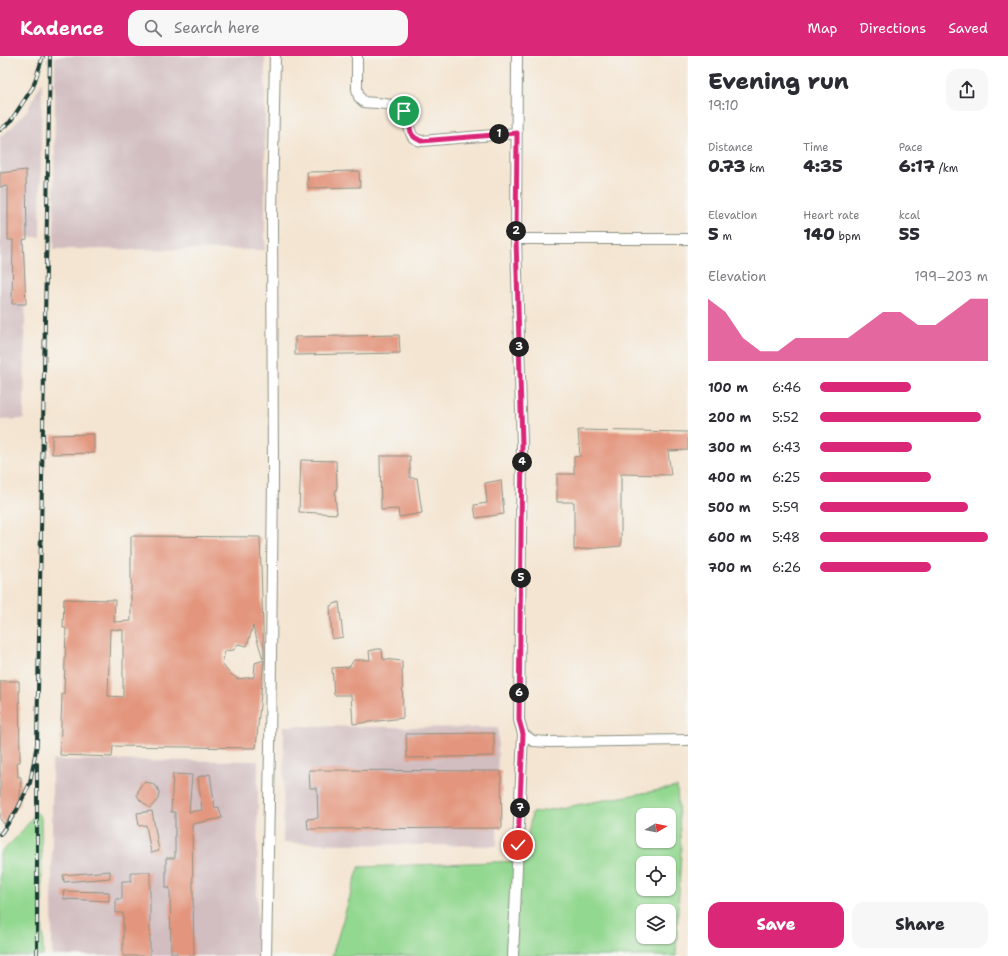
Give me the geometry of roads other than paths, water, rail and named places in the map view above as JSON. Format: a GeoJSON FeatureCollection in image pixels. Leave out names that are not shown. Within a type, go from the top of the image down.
{"type":"FeatureCollection","features":[{"type":"Feature","properties":{"kind":"street"},"geometry":{"type":"LineString","coordinates":[[266,956],[273,487],[272,212],[276,56]]}},
{"type":"Feature","properties":{"kind":"street"},"geometry":{"type":"LineString","coordinates":[[357,56],[357,89],[359,97],[364,102],[397,106],[404,111],[408,120],[410,131],[414,138],[421,141],[517,133]]}},
{"type":"Feature","properties":{"kind":"street"},"geometry":{"type":"LineString","coordinates":[[512,956],[523,734],[519,720],[522,444],[516,239],[517,56]]}},
{"type":"Feature","properties":{"kind":"street"},"geometry":{"type":"LineString","coordinates":[[516,239],[688,239]]}},
{"type":"Feature","properties":{"kind":"street"},"geometry":{"type":"LineString","coordinates":[[523,734],[533,741],[549,742],[688,740]]}},
{"type":"Feature","properties":{"kind":"railway"},"geometry":{"type":"LineString","coordinates":[[0,130],[10,122],[33,87],[43,56]]}},
{"type":"Feature","properties":{"kind":"railway"},"geometry":{"type":"LineString","coordinates":[[0,834],[17,810],[30,783],[37,744],[50,56]]}},
{"type":"Feature","properties":{"kind":"railway"},"geometry":{"type":"LineString","coordinates":[[37,764],[37,956]]}}]}
